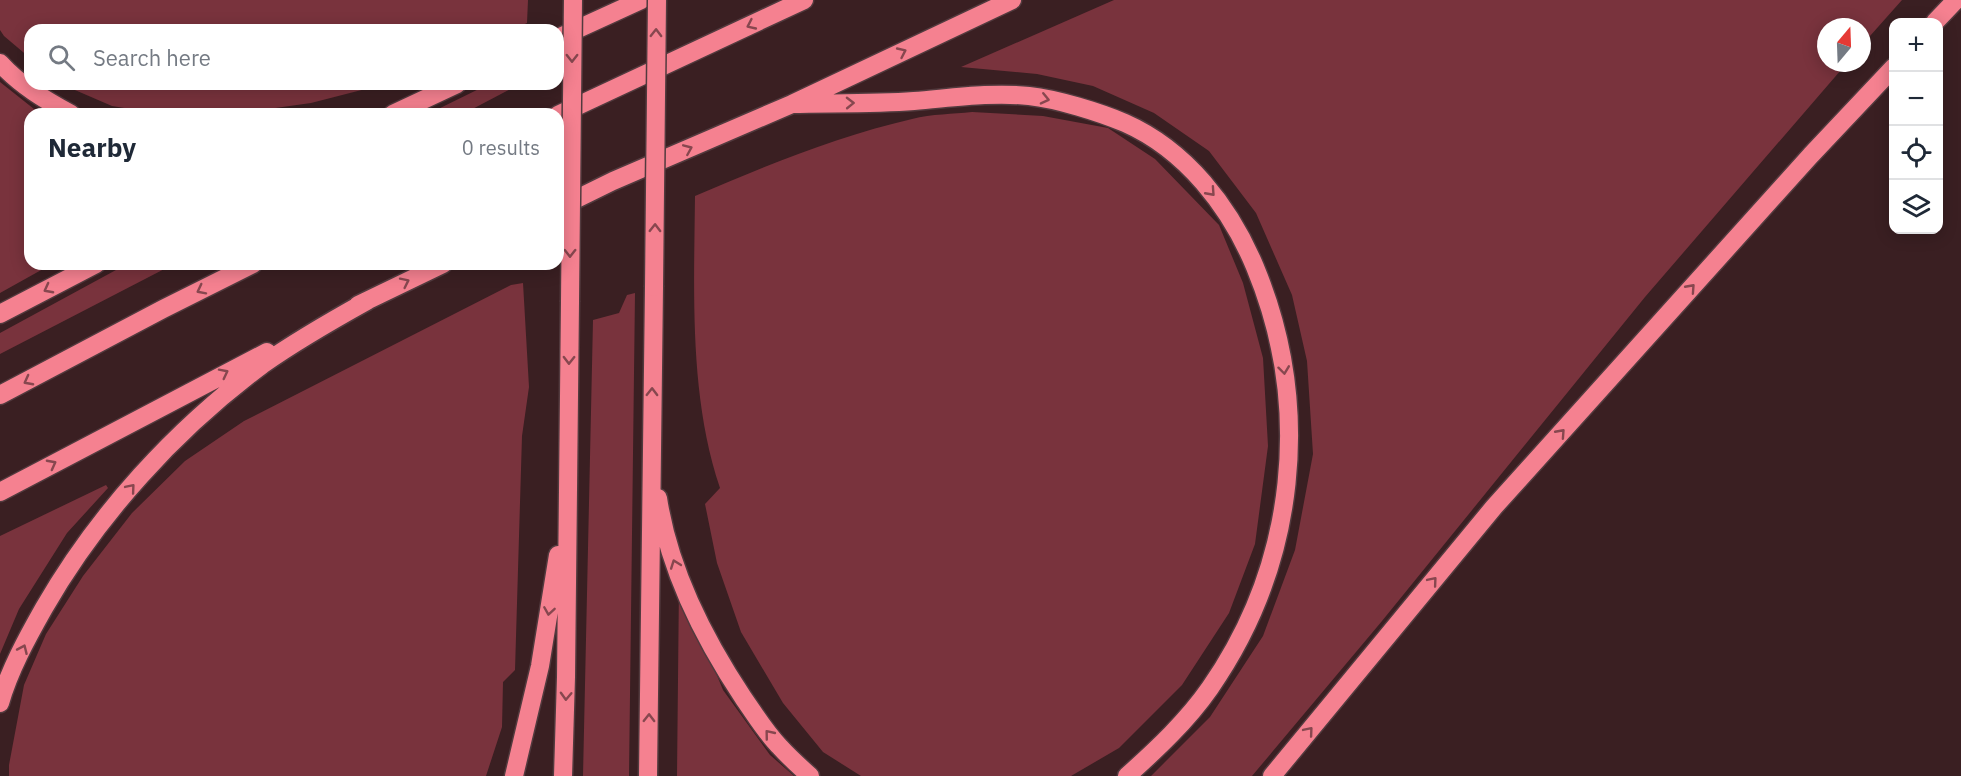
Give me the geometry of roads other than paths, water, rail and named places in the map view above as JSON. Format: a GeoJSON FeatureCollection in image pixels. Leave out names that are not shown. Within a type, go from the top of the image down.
{"type":"FeatureCollection","features":[{"type":"Feature","properties":{"kind":"highway"},"geometry":{"type":"LineString","coordinates":[[563,776],[573,0]]}},
{"type":"Feature","properties":{"kind":"highway"},"geometry":{"type":"LineString","coordinates":[[564,35],[641,0]]}},
{"type":"Feature","properties":{"kind":"highway"},"geometry":{"type":"LineString","coordinates":[[648,776],[657,0]]}},
{"type":"Feature","properties":{"kind":"highway"},"geometry":{"type":"LineString","coordinates":[[564,111],[804,0]]}},
{"type":"Feature","properties":{"kind":"highway"},"geometry":{"type":"LineString","coordinates":[[564,205],[613,181],[792,104],[1012,0]]}},
{"type":"Feature","properties":{"kind":"highway"},"geometry":{"type":"LineString","coordinates":[[1939,18],[1956,0]]}},
{"type":"Feature","properties":{"kind":"highway"},"geometry":{"type":"LineString","coordinates":[[0,63],[24,85]]}},
{"type":"Feature","properties":{"kind":"highway"},"geometry":{"type":"LineString","coordinates":[[1272,776],[1494,507],[1811,154],[1889,71]]}},
{"type":"Feature","properties":{"kind":"highway"},"geometry":{"type":"LineString","coordinates":[[31,90],[59,108]]}},
{"type":"Feature","properties":{"kind":"highway"},"geometry":{"type":"LineString","coordinates":[[406,108],[444,90]]}},
{"type":"Feature","properties":{"kind":"highway"},"geometry":{"type":"LineString","coordinates":[[792,104],[912,101],[960,96],[1030,96],[1093,111],[1128,124],[1160,143],[1188,166],[1219,200],[1245,244],[1266,295],[1281,348],[1290,412],[1289,476],[1278,539],[1262,592],[1238,642],[1209,689],[1175,732],[1126,776]]}},
{"type":"Feature","properties":{"kind":"highway"},"geometry":{"type":"LineString","coordinates":[[402,108],[412,105]]}},
{"type":"Feature","properties":{"kind":"highway"},"geometry":{"type":"LineString","coordinates":[[0,314],[84,270]]}},
{"type":"Feature","properties":{"kind":"highway"},"geometry":{"type":"LineString","coordinates":[[0,395],[241,270]]}},
{"type":"Feature","properties":{"kind":"highway"},"geometry":{"type":"LineString","coordinates":[[0,492],[144,415],[431,270]]}},
{"type":"Feature","properties":{"kind":"highway"},"geometry":{"type":"LineString","coordinates":[[0,703],[30,633],[61,579],[96,529],[153,462],[210,407],[262,366],[317,329],[367,301]]}},
{"type":"Feature","properties":{"kind":"highway"},"geometry":{"type":"LineString","coordinates":[[651,451],[658,502],[671,554],[690,603],[720,663],[764,729],[810,776]]}},
{"type":"Feature","properties":{"kind":"highway"},"geometry":{"type":"LineString","coordinates":[[514,776],[540,666],[557,562],[568,470]]}}]}
